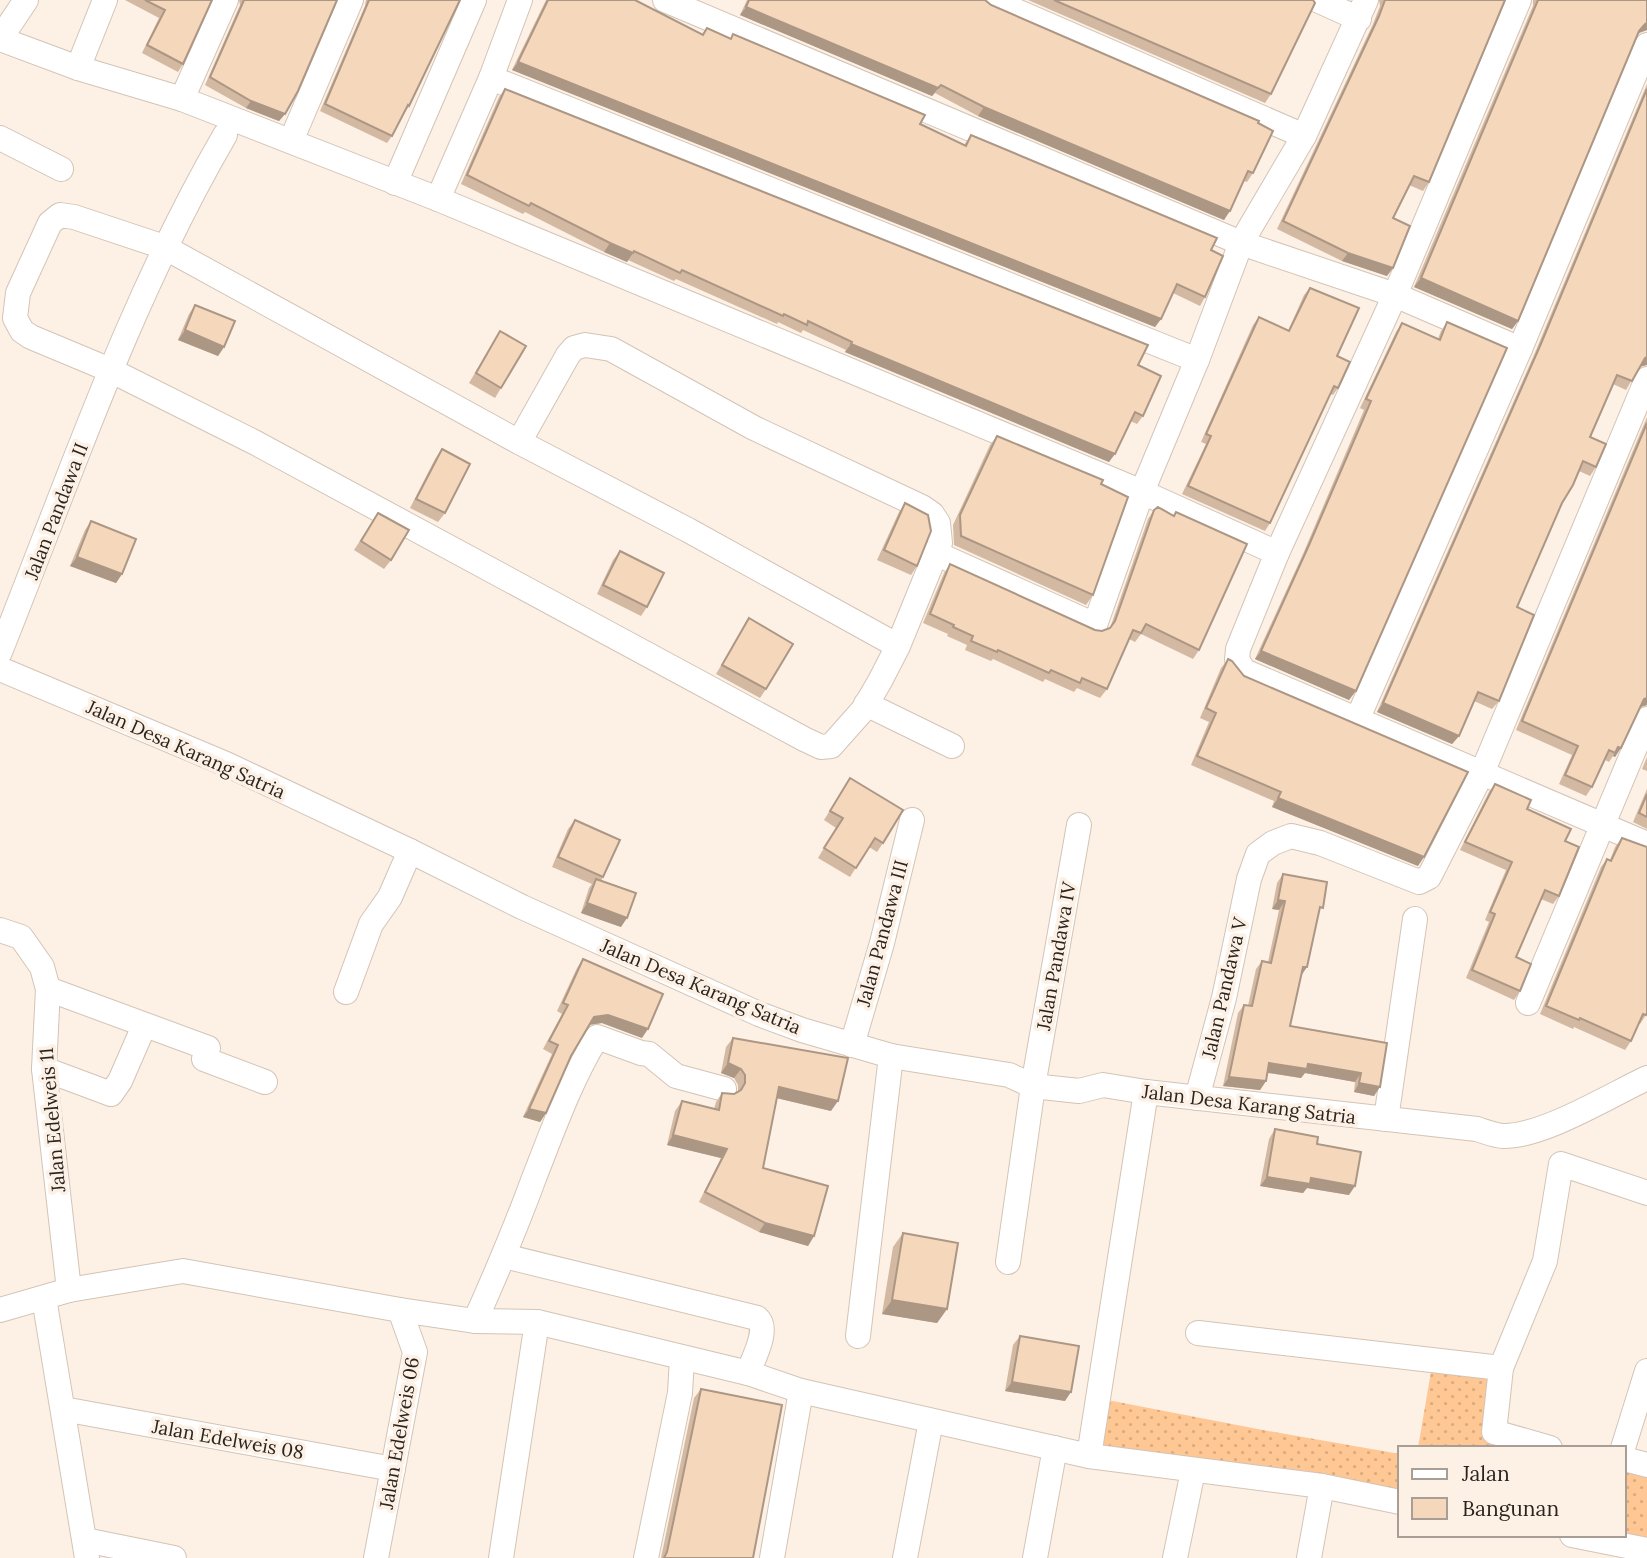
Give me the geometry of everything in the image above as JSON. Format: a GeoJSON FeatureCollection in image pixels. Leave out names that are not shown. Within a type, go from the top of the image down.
{"type":"FeatureCollection","features":[{"type":"Feature","properties":{"kind":"street"},"geometry":{"type":"LineString","coordinates":[[26,0],[0,39],[78,68],[182,99],[438,200],[1142,492],[1277,553]]}},
{"type":"Feature","properties":{"kind":"street"},"geometry":{"type":"LineString","coordinates":[[78,68],[105,0]]}},
{"type":"Feature","properties":{"kind":"street"},"geometry":{"type":"LineString","coordinates":[[182,99],[226,0]]}},
{"type":"Feature","properties":{"kind":"street"},"geometry":{"type":"LineString","coordinates":[[291,141],[351,0]]}},
{"type":"Feature","properties":{"kind":"street"},"geometry":{"type":"LineString","coordinates":[[395,183],[474,0]]}},
{"type":"Feature","properties":{"kind":"street"},"geometry":{"type":"LineString","coordinates":[[438,200],[491,78],[520,0]]}},
{"type":"Feature","properties":{"kind":"street"},"geometry":{"type":"LineString","coordinates":[[665,0],[718,10],[1241,243],[1395,295],[1520,349]]}},
{"type":"Feature","properties":{"kind":"street"},"geometry":{"type":"LineString","coordinates":[[991,0],[1304,136]]}},
{"type":"Feature","properties":{"kind":"street"},"geometry":{"type":"LineString","coordinates":[[935,553],[1095,625],[1142,492],[1197,360],[1241,243],[1304,136],[1362,9],[1317,0]]}},
{"type":"Feature","properties":{"kind":"street"},"geometry":{"type":"LineString","coordinates":[[1519,0],[1395,295],[1277,553],[1237,655],[1239,665],[1244,671],[1647,844]]}},
{"type":"Feature","properties":{"kind":"street"},"geometry":{"type":"LineString","coordinates":[[1357,720],[1520,349],[1647,45]]}},
{"type":"Feature","properties":{"kind":"street"},"geometry":{"type":"LineString","coordinates":[[491,78],[1197,360]]}},
{"type":"Feature","properties":{"kind":"street","name":"Jalan Pandawa II"},"geometry":{"type":"LineString","coordinates":[[0,652],[110,370],[157,269],[164,247],[225,135]]}},
{"type":"Feature","properties":{"kind":"street"},"geometry":{"type":"LineString","coordinates":[[0,138],[61,169]]}},
{"type":"Feature","properties":{"kind":"street"},"geometry":{"type":"LineString","coordinates":[[519,442],[568,355],[574,348],[599,345],[623,355],[754,428],[922,507],[938,523],[940,543],[898,646],[866,704],[831,746],[821,747],[254,442],[110,370],[31,337],[22,331],[15,318],[18,293],[50,223],[60,215],[75,217],[164,247],[519,442],[688,530],[898,646]]}},
{"type":"Feature","properties":{"kind":"street","name":"Jalan Pandawa V"},"geometry":{"type":"LineString","coordinates":[[1197,1098],[1224,998],[1249,878],[1258,854],[1273,843],[1290,836],[1320,843],[1419,882],[1429,877],[1482,774],[1647,379]]}},
{"type":"Feature","properties":{"kind":"street","name":"Jalan Desa Karang Satria"},"geometry":{"type":"LineString","coordinates":[[0,669],[226,764],[411,851],[522,907],[759,1014],[891,1056],[1009,1076],[1033,1086],[1079,1091],[1103,1085],[1477,1129],[1502,1137],[1529,1133],[1647,1078]]}},
{"type":"Feature","properties":{"kind":"street"},"geometry":{"type":"LineString","coordinates":[[866,704],[952,746]]}},
{"type":"Feature","properties":{"kind":"street"},"geometry":{"type":"LineString","coordinates":[[1528,1003],[1647,719]]}},
{"type":"Feature","properties":{"kind":"street","name":"Jalan Pandawa III"},"geometry":{"type":"LineString","coordinates":[[852,1045],[882,943],[912,820]]}},
{"type":"Feature","properties":{"kind":"street","name":"Jalan Pandawa IV"},"geometry":{"type":"LineString","coordinates":[[1008,1262],[1033,1086],[1079,825]]}},
{"type":"Feature","properties":{"kind":"street"},"geometry":{"type":"LineString","coordinates":[[346,992],[371,924],[390,897],[411,851]]}},
{"type":"Feature","properties":{"kind":"street"},"geometry":{"type":"LineString","coordinates":[[1386,1119],[1415,919]]}},
{"type":"Feature","properties":{"kind":"street","name":"Jalan Edelweis 11"},"geometry":{"type":"LineString","coordinates":[[0,930],[21,937],[42,967],[48,989],[44,1069],[69,1290]]}},
{"type":"Feature","properties":{"kind":"street"},"geometry":{"type":"LineString","coordinates":[[48,989],[208,1048],[204,1059],[265,1082]]}},
{"type":"Feature","properties":{"kind":"street"},"geometry":{"type":"LineString","coordinates":[[44,1069],[111,1094],[120,1081],[144,1026]]}},
{"type":"Feature","properties":{"kind":"street"},"geometry":{"type":"LineString","coordinates":[[475,1321],[504,1256],[555,1124],[583,1059],[597,1037],[649,1054],[676,1076],[724,1089]]}},
{"type":"Feature","properties":{"kind":"street"},"geometry":{"type":"LineString","coordinates":[[858,1336],[891,1056]]}},
{"type":"Feature","properties":{"kind":"street"},"geometry":{"type":"LineString","coordinates":[[1089,1456],[1146,1092]]}},
{"type":"Feature","properties":{"kind":"street"},"geometry":{"type":"LineString","coordinates":[[1543,1446],[1494,1432],[1501,1368],[1545,1261],[1561,1164],[1647,1193]]}},
{"type":"Feature","properties":{"kind":"street"},"geometry":{"type":"LineString","coordinates":[[504,1256],[757,1318],[761,1320],[762,1333],[748,1373]]}},
{"type":"Feature","properties":{"kind":"street"},"geometry":{"type":"LineString","coordinates":[[0,1310],[69,1290],[183,1271],[475,1321],[537,1322],[748,1373],[801,1391],[1089,1456],[1322,1486],[1398,1502]]}},
{"type":"Feature","properties":{"kind":"street"},"geometry":{"type":"LineString","coordinates":[[44,1298],[86,1549],[174,1558]]}},
{"type":"Feature","properties":{"kind":"street","name":"Jalan Edelweis 06"},"geometry":{"type":"LineString","coordinates":[[376,1558],[415,1352],[400,1310]]}},
{"type":"Feature","properties":{"kind":"street"},"geometry":{"type":"LineString","coordinates":[[500,1558],[537,1322]]}},
{"type":"Feature","properties":{"kind":"street"},"geometry":{"type":"LineString","coordinates":[[1198,1333],[1501,1368]]}},
{"type":"Feature","properties":{"kind":"street"},"geometry":{"type":"LineString","coordinates":[[646,1558],[680,1393],[682,1358]]}},
{"type":"Feature","properties":{"kind":"street"},"geometry":{"type":"LineString","coordinates":[[1624,1446],[1647,1371]]}},
{"type":"Feature","properties":{"kind":"street"},"geometry":{"type":"LineString","coordinates":[[772,1558],[801,1391]]}},
{"type":"Feature","properties":{"kind":"street","name":"Jalan Edelweis 08"},"geometry":{"type":"LineString","coordinates":[[63,1409],[393,1469]]}},
{"type":"Feature","properties":{"kind":"street"},"geometry":{"type":"LineString","coordinates":[[905,1558],[931,1422]]}},
{"type":"Feature","properties":{"kind":"street"},"geometry":{"type":"LineString","coordinates":[[1035,1558],[1055,1448]]}},
{"type":"Feature","properties":{"kind":"street"},"geometry":{"type":"LineString","coordinates":[[1626,1460],[1647,1465]]}},
{"type":"Feature","properties":{"kind":"street"},"geometry":{"type":"LineString","coordinates":[[1175,1558],[1193,1471]]}},
{"type":"Feature","properties":{"kind":"street"},"geometry":{"type":"LineString","coordinates":[[1309,1558],[1322,1486]]}},
{"type":"Feature","properties":{"kind":"street"},"geometry":{"type":"LineString","coordinates":[[1582,1537],[1647,1550]]}},
{"type":"Feature","properties":{"kind":"shaded area"},"geometry":{"type":"Polygon","coordinates":[[[1433,1360],[1501,1368],[1494,1432],[1543,1446],[1418,1446],[1433,1360]]]}},
{"type":"Feature","properties":{"kind":"shaded area"},"geometry":{"type":"Polygon","coordinates":[[[1097,1398],[1398,1454],[1398,1502],[1089,1456],[1097,1398]]]}},
{"type":"Feature","properties":{"kind":"shaded area"},"geometry":{"type":"Polygon","coordinates":[[[1626,1460],[1647,1465],[1647,1550],[1626,1536],[1626,1460]]]}},
{"type":"Feature","properties":{"kind":"building"},"geometry":{"type":"Polygon","coordinates":[[[145,0],[212,0],[183,64],[147,45],[165,10],[145,0]]]}},
{"type":"Feature","properties":{"kind":"building"},"geometry":{"type":"Polygon","coordinates":[[[244,0],[337,0],[298,91],[285,114],[251,101],[210,77],[244,0]]]}},
{"type":"Feature","properties":{"kind":"building"},"geometry":{"type":"Polygon","coordinates":[[[369,0],[460,0],[392,136],[325,104],[369,0]]]}},
{"type":"Feature","properties":{"kind":"building"},"geometry":{"type":"Polygon","coordinates":[[[548,0],[635,0],[703,35],[707,28],[731,39],[733,34],[925,115],[920,124],[966,146],[971,135],[1217,238],[1211,250],[1223,256],[1205,297],[1177,284],[1161,319],[518,62],[548,0]]]}},
{"type":"Feature","properties":{"kind":"building"},"geometry":{"type":"Polygon","coordinates":[[[749,0],[985,0],[991,5],[1259,121],[1258,123],[1273,131],[1253,173],[1248,171],[1230,211],[984,107],[941,85],[938,88],[746,7],[749,0]]]}},
{"type":"Feature","properties":{"kind":"building"},"geometry":{"type":"Polygon","coordinates":[[[1054,0],[1313,0],[1315,3],[1271,94],[1054,0]]]}},
{"type":"Feature","properties":{"kind":"building"},"geometry":{"type":"Polygon","coordinates":[[[1385,0],[1505,0],[1429,182],[1414,176],[1393,218],[1410,226],[1393,268],[1348,253],[1283,221],[1385,0]]]}},
{"type":"Feature","properties":{"kind":"building"},"geometry":{"type":"Polygon","coordinates":[[[1538,0],[1647,0],[1647,23],[1639,31],[1518,321],[1421,278],[1538,0]]]}},
{"type":"Feature","properties":{"kind":"building"},"geometry":{"type":"Polygon","coordinates":[[[505,89],[1148,345],[1138,365],[1161,376],[1143,416],[1135,412],[1115,454],[851,344],[852,342],[808,321],[807,325],[784,314],[783,316],[682,270],[680,273],[634,251],[633,253],[467,175],[505,89]]]}},
{"type":"Feature","properties":{"kind":"building"},"geometry":{"type":"Polygon","coordinates":[[[1647,89],[1647,357],[1632,381],[1617,375],[1590,437],[1606,444],[1596,467],[1583,461],[1517,607],[1534,615],[1499,701],[1478,692],[1459,736],[1383,703],[1540,346],[1647,89]]]}},
{"type":"Feature","properties":{"kind":"building"},"geometry":{"type":"Polygon","coordinates":[[[1310,288],[1359,308],[1337,356],[1350,362],[1338,388],[1334,386],[1270,523],[1188,486],[1211,436],[1206,434],[1259,317],[1289,331],[1310,288]]]}},
{"type":"Feature","properties":{"kind":"building"},"geometry":{"type":"Polygon","coordinates":[[[195,305],[235,321],[224,347],[185,330],[195,305]]]}},
{"type":"Feature","properties":{"kind":"building"},"geometry":{"type":"Polygon","coordinates":[[[1447,322],[1507,348],[1356,691],[1261,651],[1371,401],[1366,399],[1402,323],[1440,340],[1447,322]]]}},
{"type":"Feature","properties":{"kind":"building"},"geometry":{"type":"Polygon","coordinates":[[[500,331],[526,346],[501,388],[476,373],[500,331]]]}},
{"type":"Feature","properties":{"kind":"building"},"geometry":{"type":"Polygon","coordinates":[[[1647,423],[1647,698],[1644,699],[1621,748],[1618,747],[1615,753],[1609,750],[1592,787],[1565,775],[1578,746],[1522,721],[1647,423]]]}},
{"type":"Feature","properties":{"kind":"building"},"geometry":{"type":"Polygon","coordinates":[[[997,436],[1103,480],[1101,484],[1128,497],[1093,595],[961,536],[960,515],[997,436]]]}},
{"type":"Feature","properties":{"kind":"building"},"geometry":{"type":"Polygon","coordinates":[[[442,449],[470,464],[445,513],[416,499],[442,449]]]}},
{"type":"Feature","properties":{"kind":"building"},"geometry":{"type":"Polygon","coordinates":[[[905,503],[928,515],[931,531],[917,566],[884,550],[905,503]]]}},
{"type":"Feature","properties":{"kind":"building"},"geometry":{"type":"Polygon","coordinates":[[[1158,507],[1174,516],[1176,512],[1247,544],[1199,650],[1146,624],[1141,633],[1133,630],[1107,689],[1082,678],[1080,683],[1051,670],[1049,673],[971,641],[973,636],[930,614],[950,564],[1095,630],[1110,628],[1115,621],[1154,510],[1158,507]]]}},
{"type":"Feature","properties":{"kind":"building"},"geometry":{"type":"Polygon","coordinates":[[[378,513],[409,530],[391,560],[361,541],[378,513]]]}},
{"type":"Feature","properties":{"kind":"building"},"geometry":{"type":"Polygon","coordinates":[[[91,521],[136,539],[122,574],[77,557],[91,521]]]}},
{"type":"Feature","properties":{"kind":"building"},"geometry":{"type":"Polygon","coordinates":[[[620,551],[664,573],[647,607],[603,585],[620,551]]]}},
{"type":"Feature","properties":{"kind":"building"},"geometry":{"type":"Polygon","coordinates":[[[749,618],[793,644],[766,689],[722,665],[749,618]]]}},
{"type":"Feature","properties":{"kind":"building"},"geometry":{"type":"Polygon","coordinates":[[[1228,659],[1244,676],[1468,772],[1424,857],[1278,798],[1281,792],[1197,756],[1216,713],[1206,708],[1228,659]]]}},
{"type":"Feature","properties":{"kind":"building"},"geometry":{"type":"Polygon","coordinates":[[[850,778],[903,810],[883,843],[875,838],[856,868],[824,848],[843,818],[830,811],[850,778]]]}},
{"type":"Feature","properties":{"kind":"building"},"geometry":{"type":"Polygon","coordinates":[[[1495,784],[1531,800],[1527,809],[1571,829],[1565,841],[1579,847],[1559,896],[1545,890],[1516,957],[1531,964],[1520,991],[1472,970],[1495,914],[1490,912],[1512,862],[1465,842],[1495,784]]]}},
{"type":"Feature","properties":{"kind":"building"},"geometry":{"type":"Polygon","coordinates":[[[1647,794],[1647,817],[1639,813],[1647,794]]]}},
{"type":"Feature","properties":{"kind":"building"},"geometry":{"type":"Polygon","coordinates":[[[575,820],[620,840],[603,877],[558,857],[575,820]]]}},
{"type":"Feature","properties":{"kind":"building"},"geometry":{"type":"Polygon","coordinates":[[[1622,838],[1647,847],[1647,1013],[1643,1014],[1631,1041],[1546,1006],[1607,859],[1611,861],[1622,838]]]}},
{"type":"Feature","properties":{"kind":"building"},"geometry":{"type":"Polygon","coordinates":[[[1283,874],[1327,882],[1323,908],[1320,907],[1307,967],[1303,967],[1290,1026],[1387,1043],[1380,1087],[1359,1083],[1361,1073],[1308,1064],[1307,1069],[1269,1063],[1266,1081],[1229,1077],[1244,1005],[1252,1006],[1262,961],[1271,963],[1285,901],[1278,900],[1283,874]]]}},
{"type":"Feature","properties":{"kind":"building"},"geometry":{"type":"Polygon","coordinates":[[[596,879],[636,893],[627,918],[587,903],[596,879]]]}},
{"type":"Feature","properties":{"kind":"building"},"geometry":{"type":"Polygon","coordinates":[[[583,959],[663,994],[648,1029],[608,1015],[594,1017],[571,1056],[546,1113],[529,1109],[558,1045],[549,1041],[568,1005],[563,1003],[583,959]]]}},
{"type":"Feature","properties":{"kind":"building"},"geometry":{"type":"Polygon","coordinates":[[[733,1038],[848,1058],[838,1101],[779,1087],[763,1168],[828,1186],[814,1236],[765,1223],[705,1192],[727,1149],[673,1135],[682,1101],[719,1110],[722,1093],[734,1094],[741,1090],[745,1075],[741,1069],[728,1063],[733,1038]]]}},
{"type":"Feature","properties":{"kind":"building"},"geometry":{"type":"Polygon","coordinates":[[[1275,1129],[1318,1137],[1317,1144],[1361,1152],[1355,1186],[1311,1178],[1310,1184],[1267,1177],[1275,1129]]]}},
{"type":"Feature","properties":{"kind":"building"},"geometry":{"type":"Polygon","coordinates":[[[903,1233],[958,1243],[947,1309],[892,1300],[903,1233]]]}},
{"type":"Feature","properties":{"kind":"building"},"geometry":{"type":"Polygon","coordinates":[[[1020,1336],[1079,1346],[1071,1392],[1012,1382],[1020,1336]]]}},
{"type":"Feature","properties":{"kind":"building"},"geometry":{"type":"Polygon","coordinates":[[[701,1389],[782,1405],[753,1558],[664,1558],[701,1389]]]}}]}
